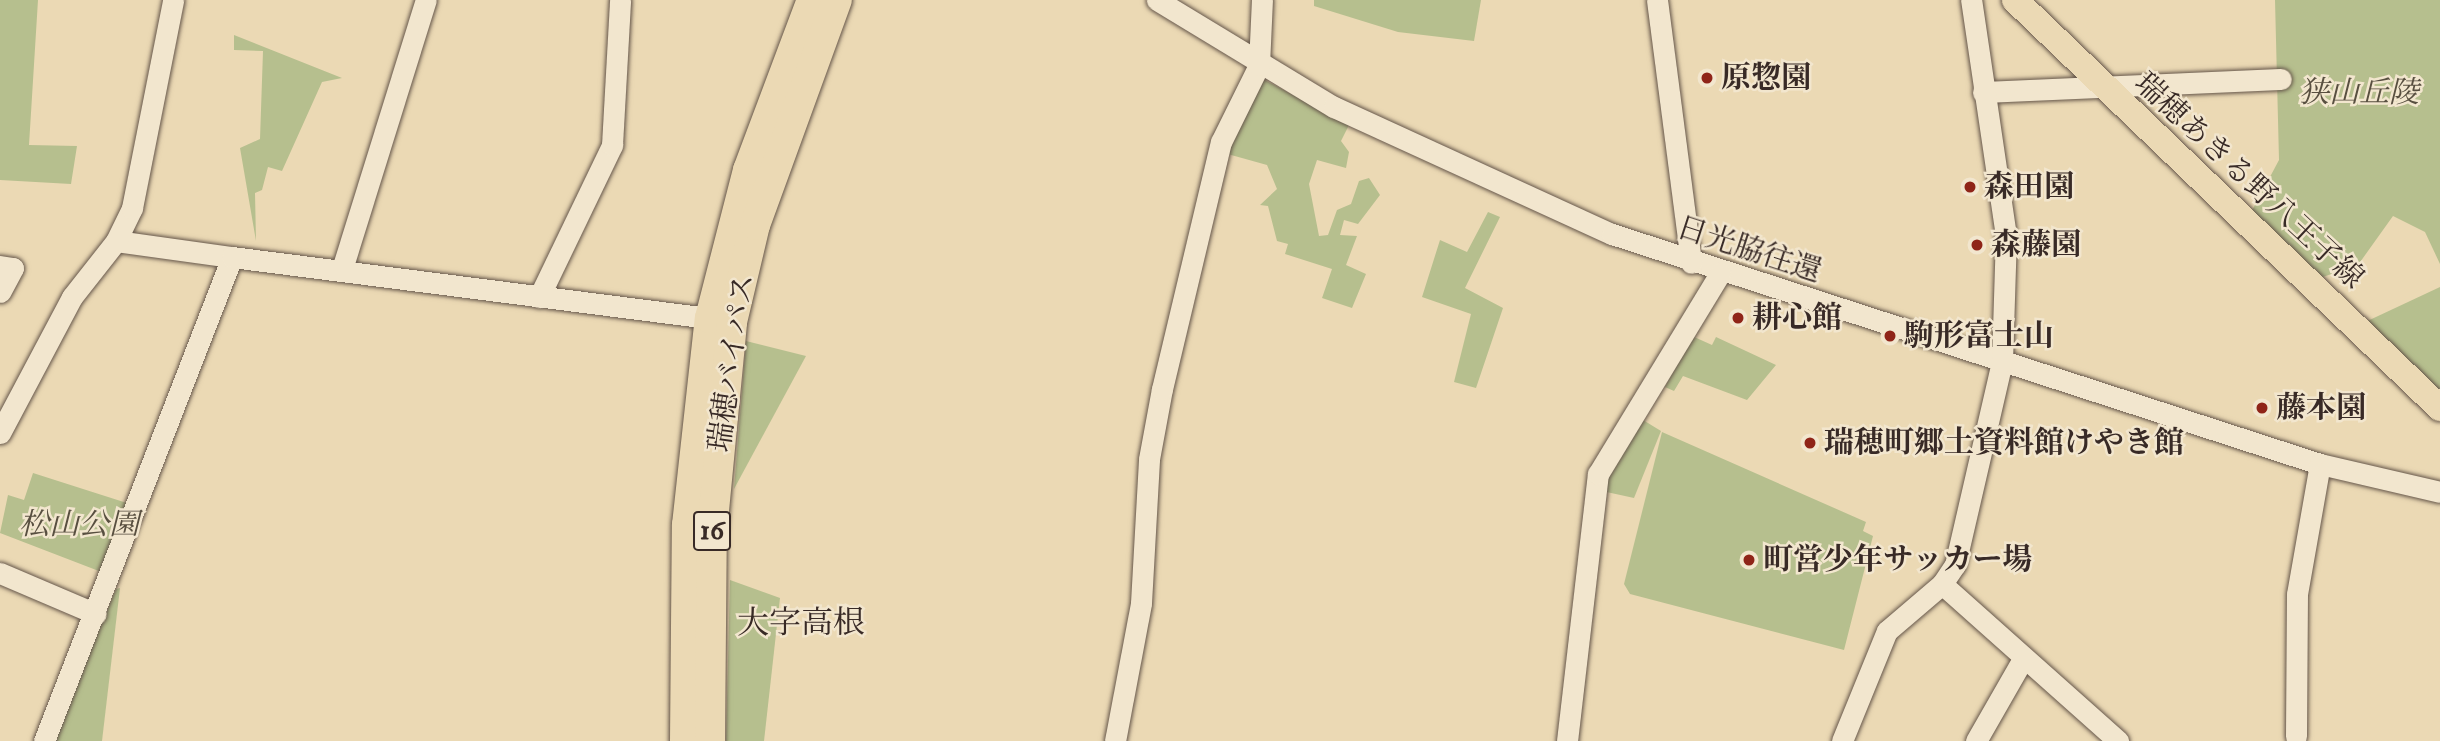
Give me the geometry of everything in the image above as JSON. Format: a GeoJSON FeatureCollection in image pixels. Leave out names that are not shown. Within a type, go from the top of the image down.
{"type":"FeatureCollection","features":[{"type":"Feature","properties":{"kind":"highway","name":"瑞穂バイパス"},"geometry":{"type":"LineString","coordinates":[[685,741],[687,525],[744,181],[812,0]]}},
{"type":"Feature","properties":{"kind":"highway","name":"瑞穂バイパス"},"geometry":{"type":"LineString","coordinates":[[710,741],[712,531],[721,320],[837,0]]}},
{"type":"Feature","properties":{"kind":"main road","name":"瑞穂あきる野八王子線"},"geometry":{"type":"LineString","coordinates":[[2015,0],[2099,85],[2440,408]]}},
{"type":"Feature","properties":{"kind":"street"},"geometry":{"type":"LineString","coordinates":[[0,433],[83,277],[116,241],[144,172],[173,0]]}},
{"type":"Feature","properties":{"kind":"street"},"geometry":{"type":"LineString","coordinates":[[342,269],[426,0]]}},
{"type":"Feature","properties":{"kind":"street"},"geometry":{"type":"LineString","coordinates":[[540,297],[612,145],[620,0]]}},
{"type":"Feature","properties":{"kind":"street","name":"日光脇往還"},"geometry":{"type":"LineString","coordinates":[[1157,0],[1259,65],[1464,169],[1691,263],[2320,464],[2440,492]]}},
{"type":"Feature","properties":{"kind":"street"},"geometry":{"type":"LineString","coordinates":[[1115,741],[1141,603],[1149,458],[1162,389],[1221,142],[1259,65],[1262,0]]}},
{"type":"Feature","properties":{"kind":"street"},"geometry":{"type":"LineString","coordinates":[[1657,0],[1691,263]]}},
{"type":"Feature","properties":{"kind":"street"},"geometry":{"type":"LineString","coordinates":[[1842,741],[1887,631],[1942,584],[1970,523],[2002,362],[2006,236],[1971,0]]}},
{"type":"Feature","properties":{"kind":"street"},"geometry":{"type":"LineString","coordinates":[[1983,92],[2281,79]]}},
{"type":"Feature","properties":{"kind":"street"},"geometry":{"type":"LineString","coordinates":[[116,241],[721,320]]}},
{"type":"Feature","properties":{"kind":"street"},"geometry":{"type":"LineString","coordinates":[[44,741],[96,614],[232,257]]}},
{"type":"Feature","properties":{"kind":"street"},"geometry":{"type":"LineString","coordinates":[[0,266],[13,268],[0,292]]}},
{"type":"Feature","properties":{"kind":"street"},"geometry":{"type":"LineString","coordinates":[[1567,741],[1598,474],[1720,273]]}},
{"type":"Feature","properties":{"kind":"street"},"geometry":{"type":"LineString","coordinates":[[2296,736],[2297,594],[2320,464]]}},
{"type":"Feature","properties":{"kind":"street"},"geometry":{"type":"LineString","coordinates":[[0,573],[96,614]]}},
{"type":"Feature","properties":{"kind":"street"},"geometry":{"type":"LineString","coordinates":[[1942,584],[2118,741]]}},
{"type":"Feature","properties":{"kind":"street"},"geometry":{"type":"LineString","coordinates":[[1976,741],[2023,659]]}},
{"type":"Feature","properties":{"kind":"green space"},"geometry":{"type":"Polygon","coordinates":[[[0,0],[38,0],[29,145],[77,146],[71,184],[0,180],[0,0]]]}},
{"type":"Feature","properties":{"kind":"green space"},"geometry":{"type":"Polygon","coordinates":[[[1314,0],[1481,0],[1474,41],[1398,32],[1314,6],[1314,0]]]}},
{"type":"Feature","properties":{"kind":"green space","name":"狭山丘陵"},"geometry":{"type":"Polygon","coordinates":[[[2275,0],[2440,0],[2440,264],[2425,232],[2393,216],[2358,265],[2311,281],[2247,220],[2279,160],[2275,0]]]}},
{"type":"Feature","properties":{"kind":"green space"},"geometry":{"type":"Polygon","coordinates":[[[234,35],[342,78],[322,82],[282,171],[268,167],[262,190],[255,193],[256,241],[240,148],[260,139],[263,51],[234,50],[234,35]]]}},
{"type":"Feature","properties":{"kind":"green space"},"geometry":{"type":"Polygon","coordinates":[[[1261,78],[1349,125],[1341,141],[1349,152],[1346,168],[1317,160],[1309,184],[1319,236],[1328,235],[1337,210],[1351,204],[1359,181],[1369,178],[1380,195],[1358,224],[1344,220],[1340,235],[1357,236],[1346,265],[1366,274],[1352,308],[1322,298],[1332,269],[1285,254],[1288,244],[1277,241],[1268,206],[1260,205],[1277,189],[1267,165],[1224,153],[1261,78]]]}},
{"type":"Feature","properties":{"kind":"green space"},"geometry":{"type":"Polygon","coordinates":[[[1488,212],[1500,217],[1465,288],[1503,308],[1476,388],[1454,382],[1471,314],[1422,297],[1440,240],[1467,252],[1488,212]]]}},
{"type":"Feature","properties":{"kind":"green space"},"geometry":{"type":"Polygon","coordinates":[[[2440,287],[2440,394],[2361,324],[2440,287]]]}},
{"type":"Feature","properties":{"kind":"green space"},"geometry":{"type":"Polygon","coordinates":[[[1692,336],[1712,345],[1716,337],[1776,365],[1747,400],[1683,376],[1674,391],[1665,387],[1692,336]]]}},
{"type":"Feature","properties":{"kind":"green space"},"geometry":{"type":"Polygon","coordinates":[[[746,341],[806,356],[734,489],[746,341]]]}},
{"type":"Feature","properties":{"kind":"green space"},"geometry":{"type":"Polygon","coordinates":[[[1643,420],[1661,431],[1634,498],[1602,491],[1608,468],[1643,420]]]}},
{"type":"Feature","properties":{"kind":"green space","name":"町営少年サッカー場"},"geometry":{"type":"Polygon","coordinates":[[[1662,432],[1866,522],[1863,531],[1873,536],[1844,650],[1630,594],[1624,584],[1662,432]]]}},
{"type":"Feature","properties":{"kind":"green space","name":"松山公園"},"geometry":{"type":"Polygon","coordinates":[[[33,473],[130,504],[104,573],[0,533],[8,495],[24,500],[33,473]]]}},
{"type":"Feature","properties":{"kind":"green space"},"geometry":{"type":"Polygon","coordinates":[[[730,580],[780,598],[764,741],[726,741],[730,580]]]}},
{"type":"Feature","properties":{"kind":"green space"},"geometry":{"type":"Polygon","coordinates":[[[120,588],[102,741],[53,741],[116,589],[120,588]]]}},
{"type":"Feature","properties":{"kind":"place","name":"原惣園"},"geometry":{"type":"Point","coordinates":[1707,78]}},
{"type":"Feature","properties":{"kind":"place","name":"森田園"},"geometry":{"type":"Point","coordinates":[1970,187]}},
{"type":"Feature","properties":{"kind":"place","name":"森藤園"},"geometry":{"type":"Point","coordinates":[1977,245]}},
{"type":"Feature","properties":{"kind":"place","name":"耕心館"},"geometry":{"type":"Point","coordinates":[1738,318]}},
{"type":"Feature","properties":{"kind":"place","name":"駒形富士山"},"geometry":{"type":"Point","coordinates":[1890,336]}},
{"type":"Feature","properties":{"kind":"place","name":"藤本園"},"geometry":{"type":"Point","coordinates":[2262,408]}},
{"type":"Feature","properties":{"kind":"place","name":"瑞穂町郷土資料館けやき館"},"geometry":{"type":"Point","coordinates":[1810,443]}},
{"type":"Feature","properties":{"kind":"place","name":"町営少年サッカー場"},"geometry":{"type":"Point","coordinates":[1749,560]}},
{"type":"Feature","properties":{"kind":"district","name":"大字高根"},"geometry":{"type":"Point","coordinates":[801,623]}}]}
